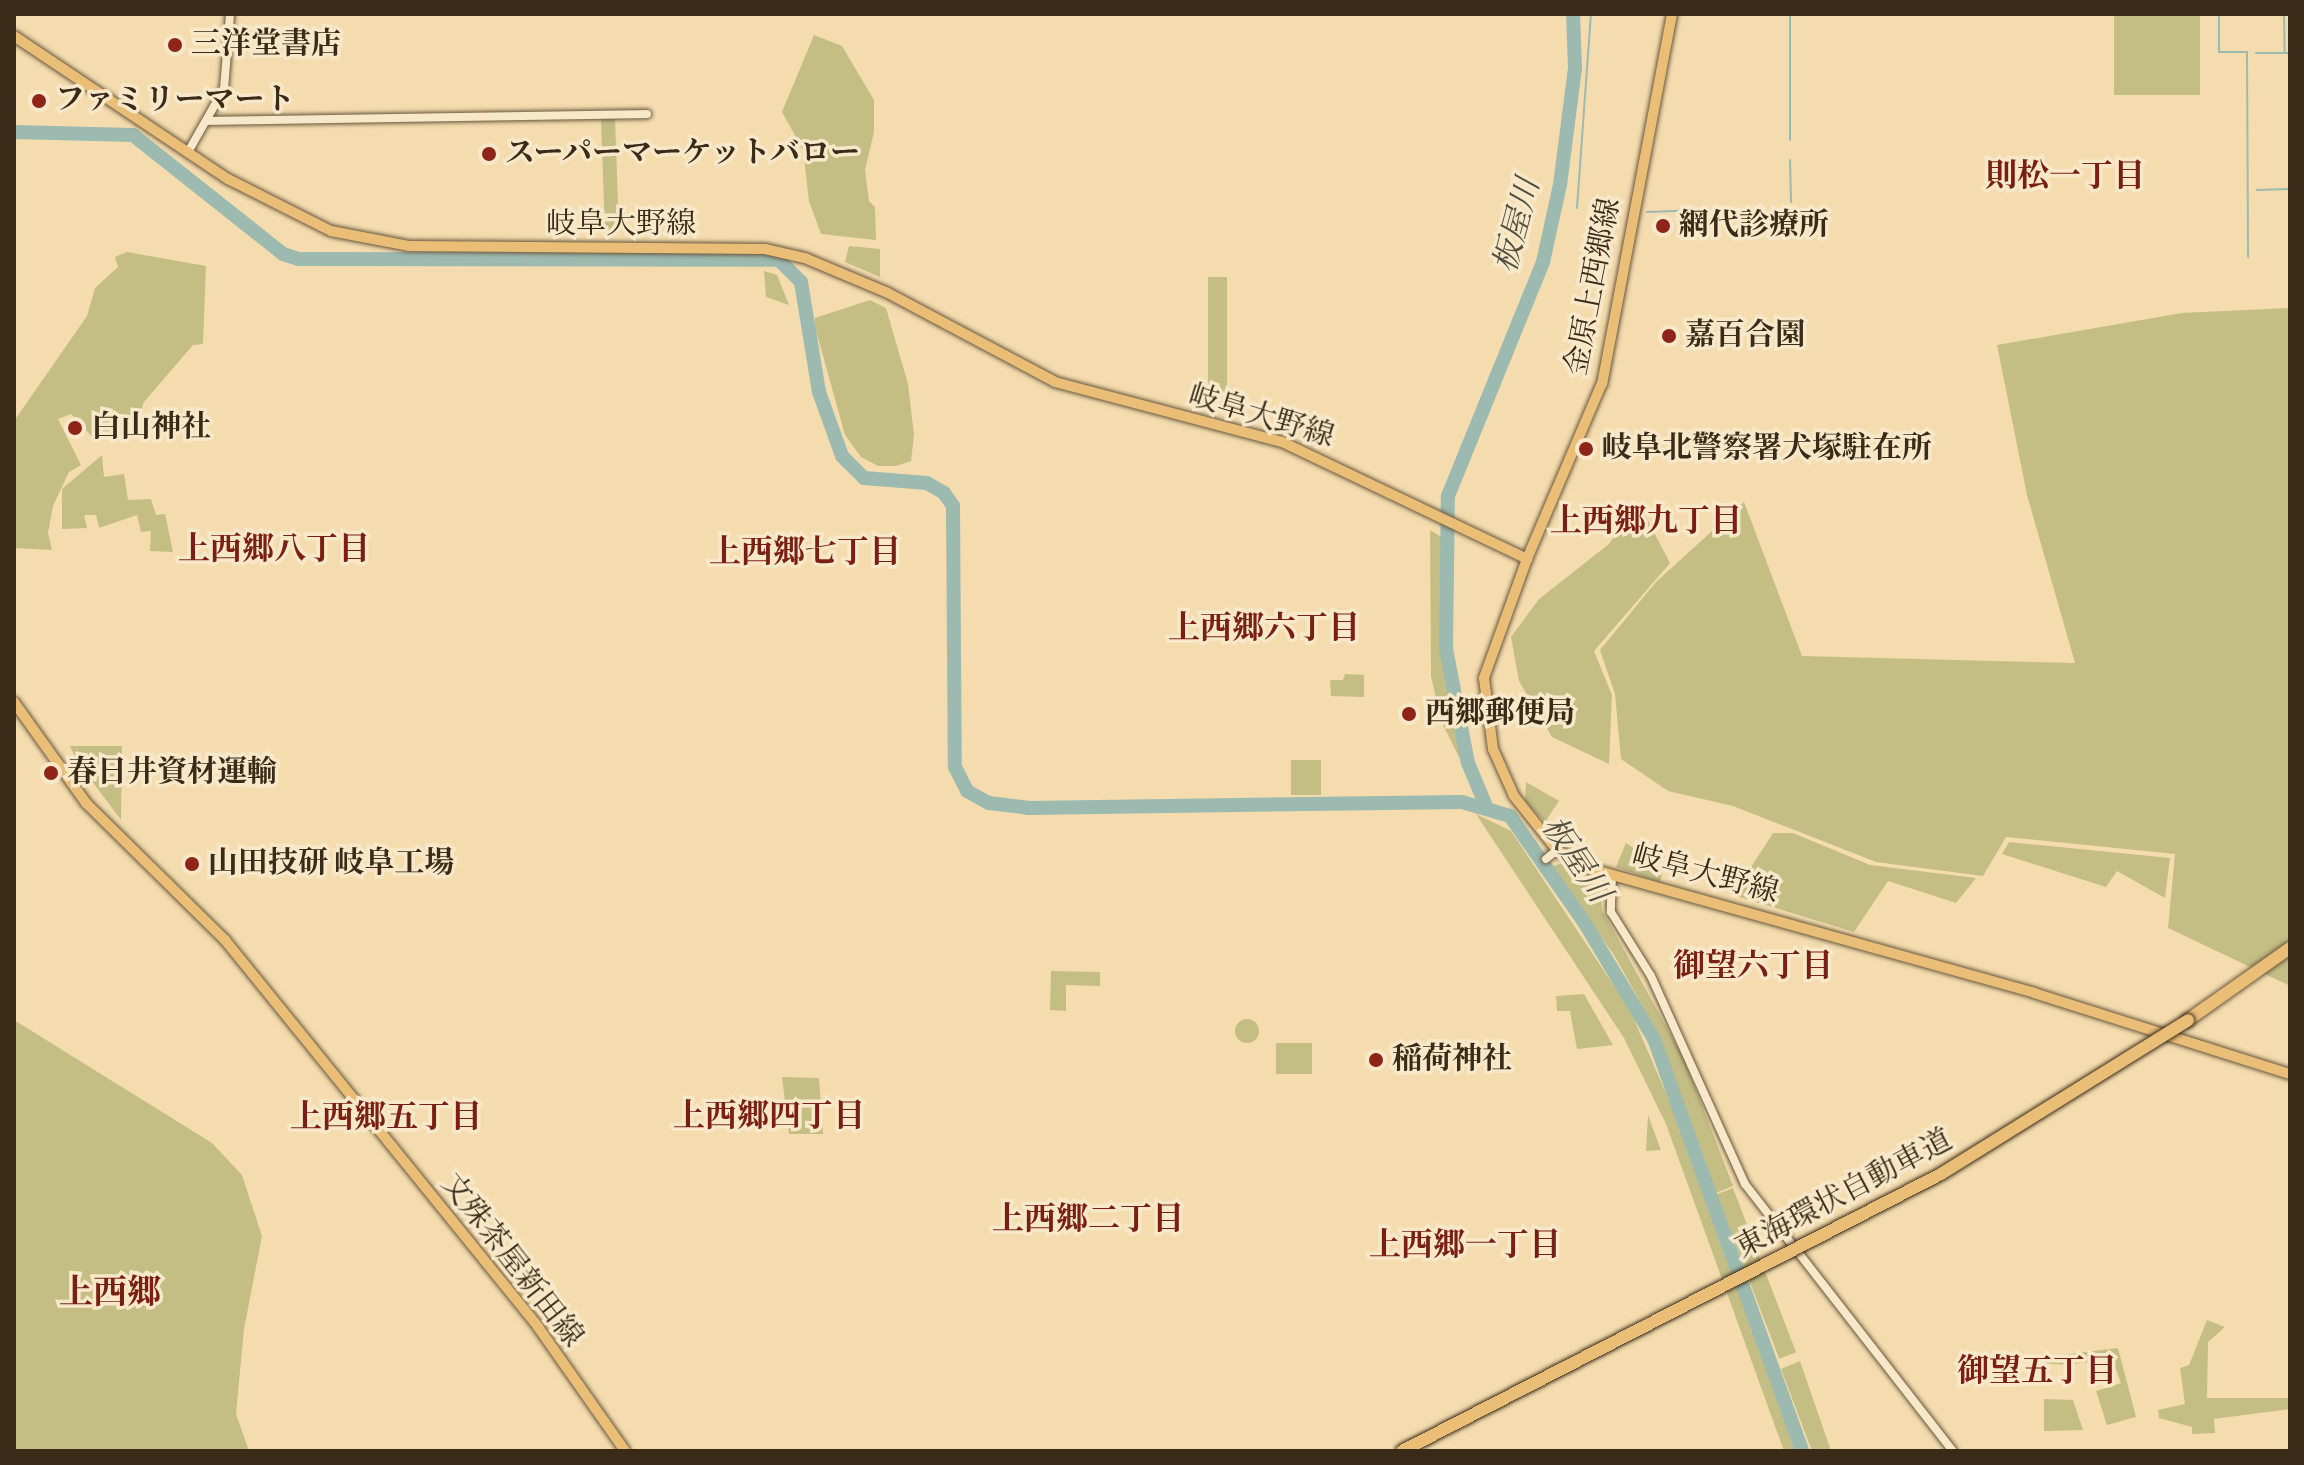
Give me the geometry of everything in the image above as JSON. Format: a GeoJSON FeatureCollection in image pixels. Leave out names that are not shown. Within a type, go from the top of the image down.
{"type":"FeatureCollection","features":[{"type":"Feature","properties":{"kind":"highway","name":"東海環状自動車道"},"geometry":{"type":"LineString","coordinates":[[1402,1451],[1941,1174],[2188,1020],[2290,948]]}},
{"type":"Feature","properties":{"kind":"main road","name":"金原上西郷線"},"geometry":{"type":"LineString","coordinates":[[1527,559],[1602,383],[1672,14]]}},
{"type":"Feature","properties":{"kind":"main road","name":"岐阜大野線"},"geometry":{"type":"LineString","coordinates":[[14,36],[188,152],[308,222],[383,243],[765,249],[805,258],[886,292],[1055,382],[1282,442],[1527,559],[1484,678],[1493,749],[1502,771],[1527,816],[1557,850],[1612,875],[2034,993],[2290,1074]]}},
{"type":"Feature","properties":{"kind":"main road","name":"文殊茶屋新田線"},"geometry":{"type":"LineString","coordinates":[[14,702],[86,803],[225,940],[538,1327],[625,1451]]}},
{"type":"Feature","properties":{"kind":"street"},"geometry":{"type":"LineString","coordinates":[[188,152],[208,121],[226,83],[230,14]]}},
{"type":"Feature","properties":{"kind":"street"},"geometry":{"type":"LineString","coordinates":[[208,121],[647,114]]}},
{"type":"Feature","properties":{"kind":"street"},"geometry":{"type":"LineString","coordinates":[[1546,859],[1557,850]]}},
{"type":"Feature","properties":{"kind":"street"},"geometry":{"type":"LineString","coordinates":[[1612,875],[1611,912],[1651,976],[1745,1184],[1953,1451]]}},
{"type":"Feature","properties":{"kind":"shaded area"},"geometry":{"type":"Polygon","coordinates":[[[2114,14],[2200,14],[2200,95],[2114,95],[2114,14]]]}},
{"type":"Feature","properties":{"kind":"shaded area"},"geometry":{"type":"Polygon","coordinates":[[[814,35],[842,46],[874,100],[874,132],[865,170],[869,201],[875,207],[876,240],[821,234],[809,201],[803,150],[782,112],[814,35]]]}},
{"type":"Feature","properties":{"kind":"shaded area"},"geometry":{"type":"Polygon","coordinates":[[[601,118],[615,118],[619,232],[605,232],[601,118]]]}},
{"type":"Feature","properties":{"kind":"shaded area"},"geometry":{"type":"Polygon","coordinates":[[[849,246],[880,249],[880,277],[845,262],[849,246]]]}},
{"type":"Feature","properties":{"kind":"shaded area"},"geometry":{"type":"Polygon","coordinates":[[[127,252],[206,266],[203,344],[193,345],[144,402],[133,434],[95,440],[71,414],[58,419],[81,465],[69,472],[53,506],[48,533],[52,550],[14,548],[14,421],[87,316],[95,288],[118,267],[115,257],[127,252]]]}},
{"type":"Feature","properties":{"kind":"shaded area"},"geometry":{"type":"Polygon","coordinates":[[[764,271],[777,275],[789,305],[766,297],[764,271]]]}},
{"type":"Feature","properties":{"kind":"shaded area"},"geometry":{"type":"Polygon","coordinates":[[[1208,277],[1227,277],[1227,393],[1208,393],[1208,277]]]}},
{"type":"Feature","properties":{"kind":"shaded area"},"geometry":{"type":"Polygon","coordinates":[[[870,300],[886,308],[908,384],[914,435],[911,461],[896,466],[878,466],[861,457],[845,435],[815,327],[815,318],[870,300]]]}},
{"type":"Feature","properties":{"kind":"shaded area"},"geometry":{"type":"Polygon","coordinates":[[[2290,308],[2290,986],[2168,928],[2175,854],[2006,837],[1983,876],[1876,862],[1733,806],[1668,791],[1621,759],[1615,694],[1600,650],[1656,582],[1744,502],[1802,656],[2075,663],[2027,495],[1997,345],[2182,313],[2290,308]]]}},
{"type":"Feature","properties":{"kind":"shaded area"},"geometry":{"type":"Polygon","coordinates":[[[102,455],[104,477],[124,474],[128,500],[151,499],[156,515],[165,514],[173,552],[150,551],[151,531],[141,532],[137,515],[99,528],[96,515],[84,515],[87,528],[62,529],[62,489],[102,455]]]}},
{"type":"Feature","properties":{"kind":"shaded area"},"geometry":{"type":"Polygon","coordinates":[[[1644,513],[1670,563],[1594,651],[1612,695],[1609,764],[1552,737],[1519,681],[1511,637],[1539,599],[1609,544],[1628,516],[1644,513]]]}},
{"type":"Feature","properties":{"kind":"shaded area"},"geometry":{"type":"Polygon","coordinates":[[[1430,530],[1448,541],[1440,631],[1463,765],[1441,721],[1431,676],[1430,530]]]}},
{"type":"Feature","properties":{"kind":"shaded area"},"geometry":{"type":"Polygon","coordinates":[[[1345,674],[1364,675],[1364,697],[1331,696],[1330,680],[1343,680],[1345,674]]]}},
{"type":"Feature","properties":{"kind":"shaded area"},"geometry":{"type":"Polygon","coordinates":[[[70,746],[122,746],[121,820],[77,761],[70,746]]]}},
{"type":"Feature","properties":{"kind":"shaded area"},"geometry":{"type":"Polygon","coordinates":[[[1291,760],[1321,760],[1321,795],[1291,795],[1291,760]]]}},
{"type":"Feature","properties":{"kind":"shaded area"},"geometry":{"type":"Polygon","coordinates":[[[1526,782],[1559,801],[1545,822],[1525,801],[1526,782]]]}},
{"type":"Feature","properties":{"kind":"shaded area"},"geometry":{"type":"Polygon","coordinates":[[[1476,814],[1511,831],[1630,1010],[1678,1121],[1798,1451],[1784,1451],[1666,1124],[1624,1038],[1476,814]]]}},
{"type":"Feature","properties":{"kind":"shaded area"},"geometry":{"type":"Polygon","coordinates":[[[1773,833],[1793,833],[1870,865],[1976,878],[1956,903],[1888,881],[1854,932],[1733,895],[1773,833]]]}},
{"type":"Feature","properties":{"kind":"shaded area"},"geometry":{"type":"Polygon","coordinates":[[[2009,842],[2170,858],[2165,898],[2117,871],[2106,887],[2002,854],[2009,842]]]}},
{"type":"Feature","properties":{"kind":"shaded area"},"geometry":{"type":"Polygon","coordinates":[[[1626,843],[1663,869],[1660,882],[1616,867],[1626,843]]]}},
{"type":"Feature","properties":{"kind":"shaded area"},"geometry":{"type":"Polygon","coordinates":[[[1563,863],[1600,889],[1602,910],[1684,1059],[1733,1186],[1716,1193],[1648,1016],[1614,955],[1550,867],[1563,863]]]}},
{"type":"Feature","properties":{"kind":"shaded area"},"geometry":{"type":"Polygon","coordinates":[[[1051,971],[1100,972],[1100,986],[1066,985],[1066,1011],[1050,1010],[1051,971]]]}},
{"type":"Feature","properties":{"kind":"shaded area"},"geometry":{"type":"Polygon","coordinates":[[[1584,994],[1613,1045],[1577,1049],[1570,1011],[1557,1011],[1556,996],[1584,994]]]}},
{"type":"Feature","properties":{"kind":"shaded area"},"geometry":{"type":"Polygon","coordinates":[[[1247,1019],[1258,1026],[1259,1031],[1252,1042],[1247,1043],[1236,1036],[1235,1031],[1242,1020],[1247,1019]]]}},
{"type":"Feature","properties":{"kind":"shaded area"},"geometry":{"type":"Polygon","coordinates":[[[14,1020],[212,1143],[242,1175],[262,1236],[244,1329],[236,1414],[249,1451],[14,1451],[14,1020]]]}},
{"type":"Feature","properties":{"kind":"shaded area"},"geometry":{"type":"Polygon","coordinates":[[[1276,1043],[1312,1043],[1312,1074],[1276,1074],[1276,1043]]]}},
{"type":"Feature","properties":{"kind":"shaded area"},"geometry":{"type":"Polygon","coordinates":[[[782,1077],[819,1078],[823,1134],[789,1134],[782,1077]]]}},
{"type":"Feature","properties":{"kind":"shaded area"},"geometry":{"type":"Polygon","coordinates":[[[1648,1115],[1661,1150],[1646,1151],[1648,1115]]]}},
{"type":"Feature","properties":{"kind":"shaded area"},"geometry":{"type":"Polygon","coordinates":[[[1733,1188],[1796,1352],[1779,1359],[1716,1194],[1733,1188]]]}},
{"type":"Feature","properties":{"kind":"shaded area"},"geometry":{"type":"Polygon","coordinates":[[[2207,1320],[2225,1327],[2208,1342],[2207,1398],[2290,1398],[2290,1409],[2214,1419],[2215,1433],[2192,1434],[2192,1427],[2159,1418],[2158,1410],[2185,1404],[2180,1368],[2189,1365],[2207,1320]]]}},
{"type":"Feature","properties":{"kind":"shaded area"},"geometry":{"type":"Polygon","coordinates":[[[2118,1348],[2136,1417],[2107,1425],[2096,1391],[2121,1383],[2112,1359],[2065,1365],[2045,1363],[2044,1357],[2118,1348]]]}},
{"type":"Feature","properties":{"kind":"shaded area"},"geometry":{"type":"Polygon","coordinates":[[[1800,1361],[1831,1451],[1812,1451],[1781,1369],[1800,1361]]]}},
{"type":"Feature","properties":{"kind":"shaded area"},"geometry":{"type":"Polygon","coordinates":[[[2044,1399],[2073,1400],[2083,1430],[2044,1431],[2044,1399]]]}},
{"type":"Feature","properties":{"kind":"waterway","name":"板屋川"},"geometry":{"type":"LineString","coordinates":[[1486,806],[1468,763],[1446,649],[1448,496],[1543,262],[1560,185],[1575,68],[1573,14]]}},
{"type":"Feature","properties":{"kind":"waterway"},"geometry":{"type":"LineString","coordinates":[[1577,208],[1591,14]]}},
{"type":"Feature","properties":{"kind":"waterway"},"geometry":{"type":"LineString","coordinates":[[1790,14],[1790,140]]}},
{"type":"Feature","properties":{"kind":"waterway"},"geometry":{"type":"LineString","coordinates":[[2219,14],[2219,52],[2247,52],[2248,257]]}},
{"type":"Feature","properties":{"kind":"waterway"},"geometry":{"type":"LineString","coordinates":[[2284,14],[2285,53]]}},
{"type":"Feature","properties":{"kind":"waterway"},"geometry":{"type":"LineString","coordinates":[[2256,53],[2290,53]]}},
{"type":"Feature","properties":{"kind":"waterway"},"geometry":{"type":"LineString","coordinates":[[14,132],[133,135],[283,254],[298,259],[779,260],[801,282],[819,392],[842,456],[864,478],[927,483],[944,493],[953,506],[955,767],[967,791],[989,803],[1028,808],[1462,802],[1510,816],[1584,922],[1654,1039],[1802,1451]]}},
{"type":"Feature","properties":{"kind":"waterway"},"geometry":{"type":"LineString","coordinates":[[1790,160],[1791,202]]}},
{"type":"Feature","properties":{"kind":"waterway"},"geometry":{"type":"LineString","coordinates":[[2257,190],[2290,189]]}},
{"type":"Feature","properties":{"kind":"waterway"},"geometry":{"type":"LineString","coordinates":[[1647,212],[1681,211]]}},
{"type":"Feature","properties":{"kind":"place","name":"三洋堂書店"},"geometry":{"type":"Point","coordinates":[175,45]}},
{"type":"Feature","properties":{"kind":"place","name":"ファミリーマート"},"geometry":{"type":"Point","coordinates":[39,101]}},
{"type":"Feature","properties":{"kind":"place","name":"スーパーマーケットバロー"},"geometry":{"type":"Point","coordinates":[489,154]}},
{"type":"Feature","properties":{"kind":"place","name":"網代診療所"},"geometry":{"type":"Point","coordinates":[1663,226]}},
{"type":"Feature","properties":{"kind":"place","name":"嘉百合園"},"geometry":{"type":"Point","coordinates":[1669,336]}},
{"type":"Feature","properties":{"kind":"place","name":"白山神社"},"geometry":{"type":"Point","coordinates":[75,428]}},
{"type":"Feature","properties":{"kind":"place","name":"岐阜北警察署犬塚駐在所"},"geometry":{"type":"Point","coordinates":[1586,449]}},
{"type":"Feature","properties":{"kind":"place","name":"西郷郵便局"},"geometry":{"type":"Point","coordinates":[1409,714]}},
{"type":"Feature","properties":{"kind":"place","name":"春日井資材運輸"},"geometry":{"type":"Point","coordinates":[51,773]}},
{"type":"Feature","properties":{"kind":"place","name":"山田技研 岐阜工場"},"geometry":{"type":"Point","coordinates":[192,864]}},
{"type":"Feature","properties":{"kind":"place","name":"稲荷神社"},"geometry":{"type":"Point","coordinates":[1376,1060]}},
{"type":"Feature","properties":{"kind":"district","name":"則松一丁目"},"geometry":{"type":"Point","coordinates":[2065,177]}},
{"type":"Feature","properties":{"kind":"district","name":"上西郷九丁目"},"geometry":{"type":"Point","coordinates":[1646,522]}},
{"type":"Feature","properties":{"kind":"district","name":"上西郷八丁目"},"geometry":{"type":"Point","coordinates":[274,550]}},
{"type":"Feature","properties":{"kind":"district","name":"上西郷七丁目"},"geometry":{"type":"Point","coordinates":[805,553]}},
{"type":"Feature","properties":{"kind":"district","name":"上西郷六丁目"},"geometry":{"type":"Point","coordinates":[1264,629]}},
{"type":"Feature","properties":{"kind":"district","name":"御望六丁目"},"geometry":{"type":"Point","coordinates":[1753,967]}},
{"type":"Feature","properties":{"kind":"district","name":"上西郷四丁目"},"geometry":{"type":"Point","coordinates":[769,1117]}},
{"type":"Feature","properties":{"kind":"district","name":"上西郷五丁目"},"geometry":{"type":"Point","coordinates":[386,1118]}},
{"type":"Feature","properties":{"kind":"district","name":"上西郷二丁目"},"geometry":{"type":"Point","coordinates":[1088,1220]}},
{"type":"Feature","properties":{"kind":"district","name":"上西郷一丁目"},"geometry":{"type":"Point","coordinates":[1465,1246]}},
{"type":"Feature","properties":{"kind":"district","name":"上西郷"},"geometry":{"type":"Point","coordinates":[110,1294]}},
{"type":"Feature","properties":{"kind":"district","name":"御望五丁目"},"geometry":{"type":"Point","coordinates":[2037,1372]}}]}
